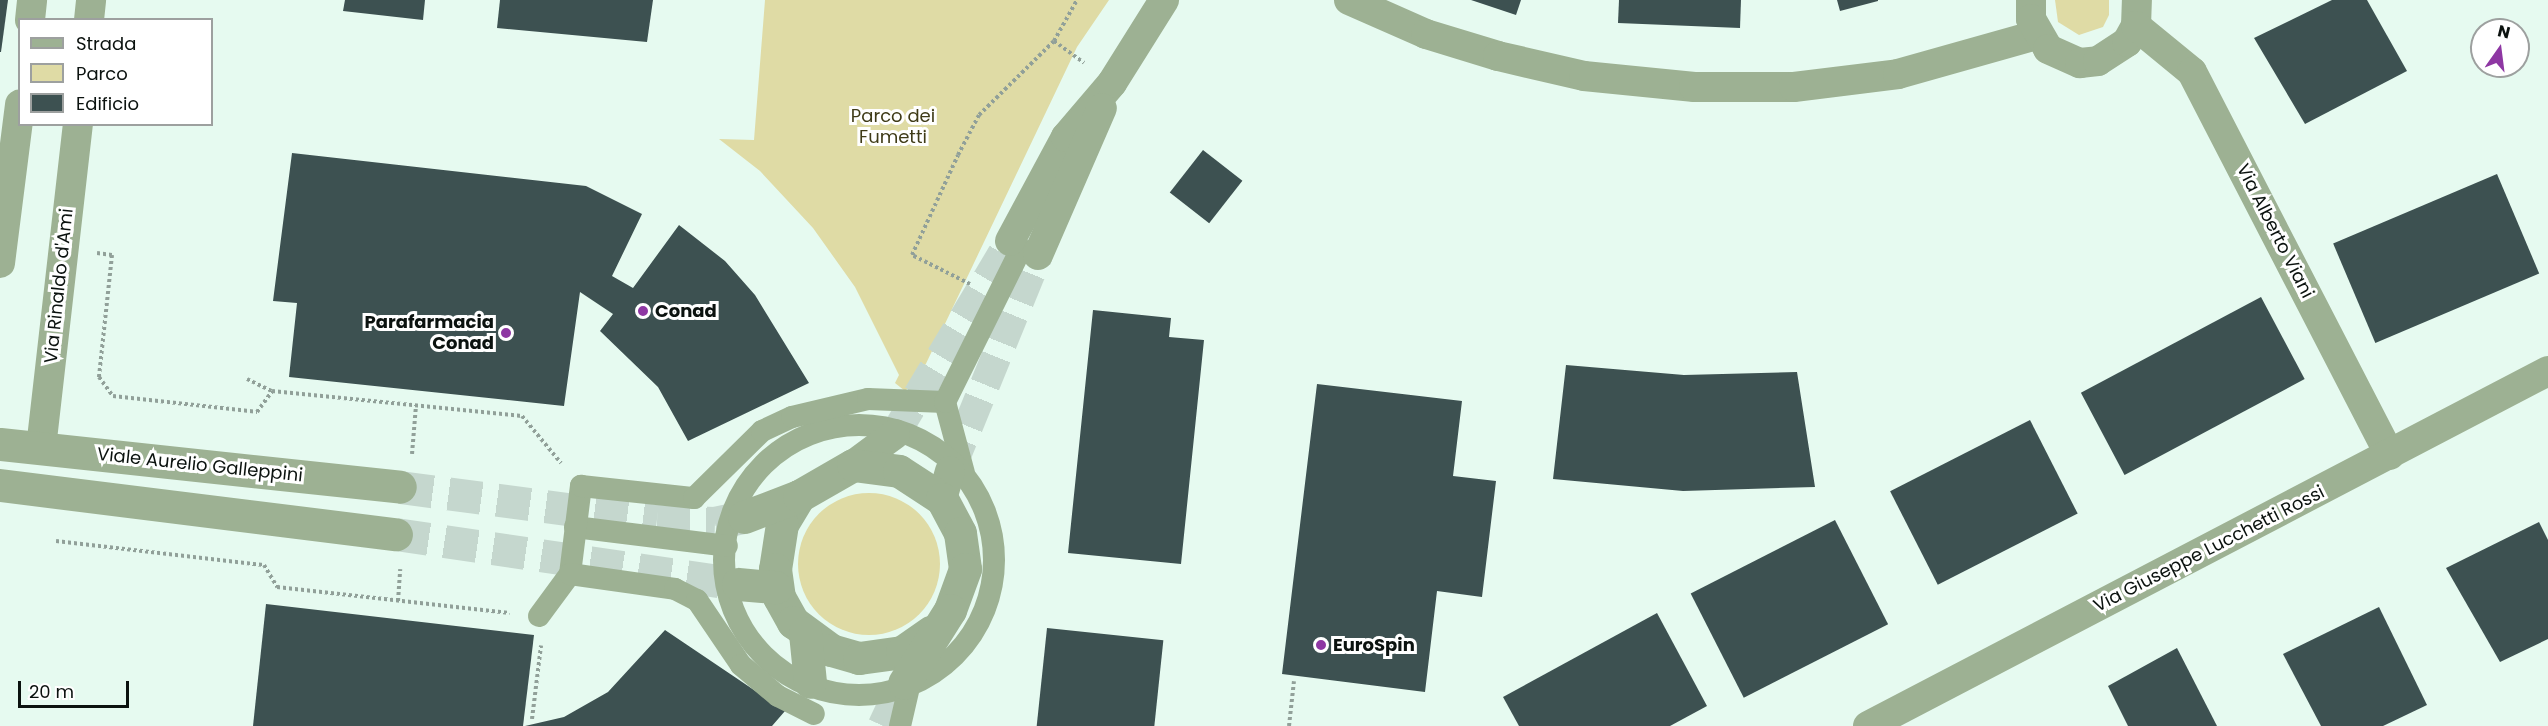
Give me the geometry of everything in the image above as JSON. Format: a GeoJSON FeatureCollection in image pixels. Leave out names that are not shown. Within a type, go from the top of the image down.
{"type":"FeatureCollection","features":[{"type":"Feature","properties":{"kind":"street"},"geometry":{"type":"LineString","coordinates":[[30,18],[32,0]]}},
{"type":"Feature","properties":{"kind":"street"},"geometry":{"type":"LineString","coordinates":[[89,18],[91,0]]}},
{"type":"Feature","properties":{"kind":"street"},"geometry":{"type":"LineString","coordinates":[[900,726],[906,686],[938,626],[959,593],[965,569],[952,482],[945,402],[1023,248],[1112,83],[1164,0]]}},
{"type":"Feature","properties":{"kind":"street"},"geometry":{"type":"LineString","coordinates":[[1350,0],[1426,34],[1521,62],[1584,76],[1694,87],[1794,87],[1898,74],[2037,35]]}},
{"type":"Feature","properties":{"kind":"street"},"geometry":{"type":"LineString","coordinates":[[2031,0],[2037,35],[2048,50],[2080,63],[2114,54],[2136,13]]}},
{"type":"Feature","properties":{"kind":"street","name":"Via Alberto Viani"},"geometry":{"type":"LineString","coordinates":[[2136,13],[2193,72],[2390,455]]}},
{"type":"Feature","properties":{"kind":"street"},"geometry":{"type":"LineString","coordinates":[[0,263],[18,120]]}},
{"type":"Feature","properties":{"kind":"street","name":"Via Rinaldo d'Ami"},"geometry":{"type":"LineString","coordinates":[[41,448],[78,126]]}},
{"type":"Feature","properties":{"kind":"street","name":"Via Giuseppe Lucchetti Rossi"},"geometry":{"type":"LineString","coordinates":[[1868,726],[2548,371]]}},
{"type":"Feature","properties":{"kind":"street"},"geometry":{"type":"LineString","coordinates":[[539,616],[570,574],[581,486],[694,498],[762,431],[792,417],[868,399],[945,402]]}},
{"type":"Feature","properties":{"kind":"street"},"geometry":{"type":"LineString","coordinates":[[867,422],[897,429],[928,443],[988,538],[983,603],[951,659],[906,686],[858,698],[814,686],[778,670],[750,641],[729,589],[727,546],[737,511],[763,466],[787,443],[814,429],[867,422]]}},
{"type":"Feature","properties":{"kind":"street"},"geometry":{"type":"LineString","coordinates":[[744,517],[799,496],[853,465],[895,434]]}},
{"type":"Feature","properties":{"kind":"street","name":"Viale Aurelio Galleppini"},"geometry":{"type":"LineString","coordinates":[[0,444],[400,487]]}},
{"type":"Feature","properties":{"kind":"street"},"geometry":{"type":"LineString","coordinates":[[853,465],[899,471],[952,482]]}},
{"type":"Feature","properties":{"kind":"street"},"geometry":{"type":"LineString","coordinates":[[0,485],[396,534]]}},
{"type":"Feature","properties":{"kind":"street"},"geometry":{"type":"LineString","coordinates":[[799,496],[778,537],[776,587],[783,607],[805,633],[831,650],[874,658],[902,652],[938,626]]}},
{"type":"Feature","properties":{"kind":"street"},"geometry":{"type":"LineString","coordinates":[[575,527],[727,546]]}},
{"type":"Feature","properties":{"kind":"street"},"geometry":{"type":"LineString","coordinates":[[570,574],[675,589],[697,600],[741,665],[778,696],[812,720]]}},
{"type":"Feature","properties":{"kind":"street"},"geometry":{"type":"LineString","coordinates":[[738,584],[776,587]]}},
{"type":"Feature","properties":{"kind":"street"},"geometry":{"type":"LineString","coordinates":[[805,633],[814,686],[812,720]]}},
{"type":"Feature","properties":{"kind":"path"},"geometry":{"type":"LineString","coordinates":[[998,298],[912,255],[980,115],[1054,41],[1077,0]]}},
{"type":"Feature","properties":{"kind":"path"},"geometry":{"type":"LineString","coordinates":[[1054,41],[1112,83]]}},
{"type":"Feature","properties":{"kind":"path"},"geometry":{"type":"LineString","coordinates":[[94,265],[95,253],[112,255],[99,377],[113,396],[257,412],[272,391]]}},
{"type":"Feature","properties":{"kind":"path"},"geometry":{"type":"LineString","coordinates":[[247,379],[272,391],[522,416],[581,486]]}},
{"type":"Feature","properties":{"kind":"path"},"geometry":{"type":"LineString","coordinates":[[56,541],[264,565],[277,588],[545,617],[531,719]]}},
{"type":"Feature","properties":{"kind":"path"},"geometry":{"type":"LineString","coordinates":[[1289,726],[1294,681]]}},
{"type":"Feature","properties":{"kind":"green space","name":"Parco dei Fumetti"},"geometry":{"type":"Polygon","coordinates":[[[765,0],[1109,0],[1077,47],[922,372],[905,391],[895,383],[899,375],[855,287],[813,228],[760,171],[719,139],[754,140],[765,0]]]}},
{"type":"Feature","properties":{"kind":"green space"},"geometry":{"type":"Polygon","coordinates":[[[2055,0],[2109,0],[2109,15],[2103,27],[2079,35],[2058,22],[2055,0]]]}},
{"type":"Feature","properties":{"kind":"green space"},"geometry":{"type":"Polygon","coordinates":[[[869,493],[896,498],[920,513],[935,537],[940,564],[935,591],[920,615],[896,630],[869,635],[842,630],[818,615],[803,591],[798,564],[803,537],[818,513],[842,498],[869,493]]]}},
{"type":"Feature","properties":{"kind":"building"},"geometry":{"type":"Polygon","coordinates":[[[0,0],[8,0],[1,52],[0,52],[0,0]]]}},
{"type":"Feature","properties":{"kind":"building"},"geometry":{"type":"Polygon","coordinates":[[[345,0],[425,0],[423,20],[343,11],[345,0]]]}},
{"type":"Feature","properties":{"kind":"building"},"geometry":{"type":"Polygon","coordinates":[[[500,0],[653,0],[647,42],[497,28],[500,0]]]}},
{"type":"Feature","properties":{"kind":"building"},"geometry":{"type":"Polygon","coordinates":[[[1471,0],[1521,0],[1516,15],[1471,0]]]}},
{"type":"Feature","properties":{"kind":"building"},"geometry":{"type":"Polygon","coordinates":[[[1619,0],[1741,0],[1740,28],[1618,23],[1619,0]]]}},
{"type":"Feature","properties":{"kind":"building"},"geometry":{"type":"Polygon","coordinates":[[[1837,0],[1878,0],[1878,1],[1840,11],[1837,0]]]}},
{"type":"Feature","properties":{"kind":"building"},"geometry":{"type":"Polygon","coordinates":[[[2332,0],[2367,0],[2407,71],[2305,124],[2254,38],[2332,0]]]}},
{"type":"Feature","properties":{"kind":"building"},"geometry":{"type":"Polygon","coordinates":[[[1203,150],[1242,181],[1209,223],[1170,193],[1203,150]]]}},
{"type":"Feature","properties":{"kind":"building"},"geometry":{"type":"Polygon","coordinates":[[[292,153],[586,186],[642,214],[612,276],[633,288],[679,225],[725,261],[755,295],[809,383],[688,441],[658,387],[600,331],[613,314],[580,292],[564,406],[289,377],[297,303],[273,301],[292,153]]]}},
{"type":"Feature","properties":{"kind":"building"},"geometry":{"type":"Polygon","coordinates":[[[2497,174],[2539,273],[2375,343],[2333,244],[2497,174]]]}},
{"type":"Feature","properties":{"kind":"building"},"geometry":{"type":"Polygon","coordinates":[[[2261,297],[2305,379],[2125,475],[2081,393],[2261,297]]]}},
{"type":"Feature","properties":{"kind":"building"},"geometry":{"type":"Polygon","coordinates":[[[1093,310],[1171,318],[1169,337],[1204,340],[1181,564],[1068,553],[1093,310]]]}},
{"type":"Feature","properties":{"kind":"building"},"geometry":{"type":"Polygon","coordinates":[[[1566,365],[1684,375],[1797,372],[1815,487],[1683,491],[1553,479],[1566,365]]]}},
{"type":"Feature","properties":{"kind":"building"},"geometry":{"type":"Polygon","coordinates":[[[1317,384],[1462,401],[1453,476],[1496,481],[1482,597],[1437,591],[1425,692],[1282,674],[1317,384]]]}},
{"type":"Feature","properties":{"kind":"building"},"geometry":{"type":"Polygon","coordinates":[[[2030,420],[2078,514],[1938,585],[1890,491],[2030,420]]]}},
{"type":"Feature","properties":{"kind":"building"},"geometry":{"type":"Polygon","coordinates":[[[1835,520],[1888,624],[1744,698],[1691,594],[1835,520]]]}},
{"type":"Feature","properties":{"kind":"building"},"geometry":{"type":"Polygon","coordinates":[[[2539,522],[2548,540],[2548,639],[2500,662],[2446,568],[2539,522]]]}},
{"type":"Feature","properties":{"kind":"building"},"geometry":{"type":"Polygon","coordinates":[[[266,604],[534,635],[523,726],[253,726],[266,604]]]}},
{"type":"Feature","properties":{"kind":"building"},"geometry":{"type":"Polygon","coordinates":[[[2379,607],[2427,705],[2383,726],[2321,726],[2283,654],[2379,607]]]}},
{"type":"Feature","properties":{"kind":"building"},"geometry":{"type":"Polygon","coordinates":[[[1657,613],[1707,706],[1670,726],[1519,726],[1503,697],[1657,613]]]}},
{"type":"Feature","properties":{"kind":"building"},"geometry":{"type":"Polygon","coordinates":[[[1047,628],[1163,640],[1154,726],[1037,726],[1047,628]]]}},
{"type":"Feature","properties":{"kind":"building"},"geometry":{"type":"Polygon","coordinates":[[[665,630],[785,711],[772,726],[525,726],[564,717],[608,692],[665,630]]]}},
{"type":"Feature","properties":{"kind":"building"},"geometry":{"type":"Polygon","coordinates":[[[2177,648],[2217,726],[2128,726],[2108,686],[2177,648]]]}},
{"type":"Feature","properties":{"kind":"tunnel"},"geometry":{"type":"LineString","coordinates":[[895,434],[1010,241]]}},
{"type":"Feature","properties":{"kind":"tunnel"},"geometry":{"type":"LineString","coordinates":[[951,468],[1038,255]]}},
{"type":"Feature","properties":{"kind":"tunnel"},"geometry":{"type":"LineString","coordinates":[[400,487],[657,521],[715,523],[744,517]]}},
{"type":"Feature","properties":{"kind":"tunnel"},"geometry":{"type":"LineString","coordinates":[[396,534],[738,584]]}},
{"type":"Feature","properties":{"kind":"tunnel"},"geometry":{"type":"LineString","coordinates":[[884,726],[904,683]]}},
{"type":"Feature","properties":{"kind":"place","name":"Conad"},"geometry":{"type":"Point","coordinates":[643,311]}},
{"type":"Feature","properties":{"kind":"place","name":"Parafarmacia Conad"},"geometry":{"type":"Point","coordinates":[506,333]}},
{"type":"Feature","properties":{"kind":"place","name":"EuroSpin"},"geometry":{"type":"Point","coordinates":[1321,645]}}]}
